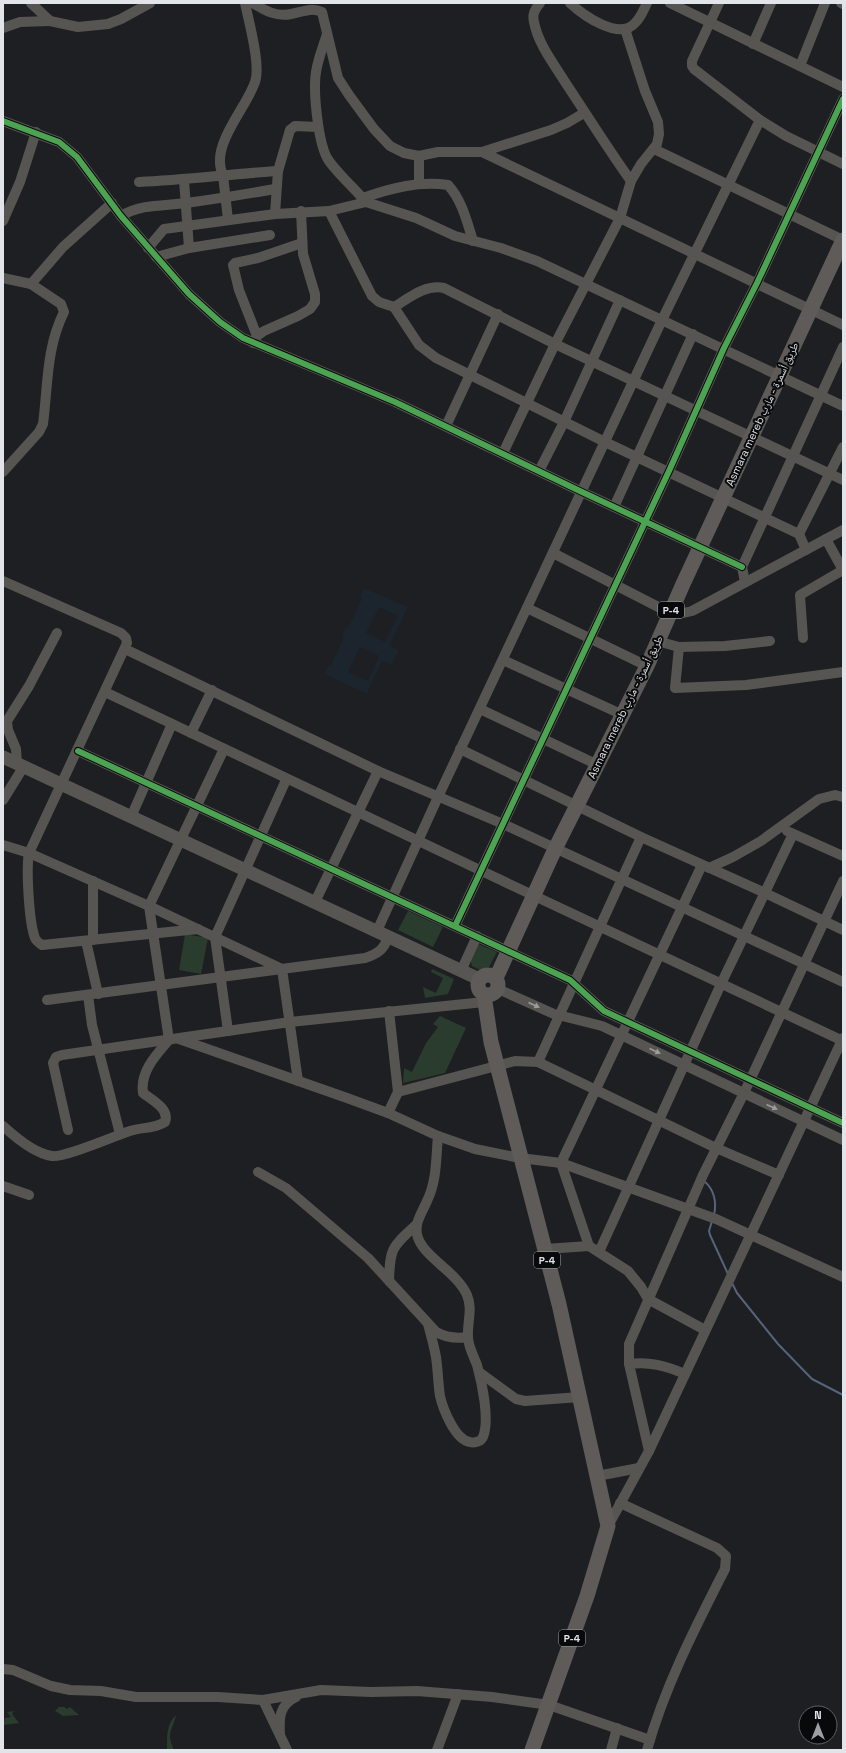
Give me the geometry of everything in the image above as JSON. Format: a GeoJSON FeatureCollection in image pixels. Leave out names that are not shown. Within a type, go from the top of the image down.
{"type":"FeatureCollection","features":[{"type":"Feature","properties":{"kind":"highway","name":"Asmara mereb طريق أسمرة - مارب"},"geometry":{"type":"LineString","coordinates":[[497,984],[509,951],[533,895],[647,666],[657,640],[843,240]]}},
{"type":"Feature","properties":{"kind":"highway"},"geometry":{"type":"LineString","coordinates":[[479,980],[485,975],[497,984],[494,994],[484,998]]}},
{"type":"Feature","properties":{"kind":"highway","name":"P-4"},"geometry":{"type":"LineString","coordinates":[[479,980],[478,988],[484,998],[486,1020],[497,1066],[559,1304],[608,1526],[587,1596],[532,1750]]}},
{"type":"Feature","properties":{"kind":"main road"},"geometry":{"type":"LineString","coordinates":[[3,757],[479,980]]}},
{"type":"Feature","properties":{"kind":"street"},"geometry":{"type":"LineString","coordinates":[[31,3],[50,21]]}},
{"type":"Feature","properties":{"kind":"street"},"geometry":{"type":"LineString","coordinates":[[3,28],[20,22],[50,21],[78,27],[108,24],[121,19],[150,3]]}},
{"type":"Feature","properties":{"kind":"street"},"geometry":{"type":"LineString","coordinates":[[228,220],[223,175],[220,168],[219,159],[225,139],[248,100],[256,81],[258,66],[245,3]]}},
{"type":"Feature","properties":{"kind":"street"},"geometry":{"type":"LineString","coordinates":[[253,3],[262,10],[277,15],[316,9],[322,12],[338,78],[348,95],[374,129],[390,146],[404,153],[419,156],[438,152],[482,152],[551,130],[584,113]]}},
{"type":"Feature","properties":{"kind":"street"},"geometry":{"type":"LineString","coordinates":[[540,3],[534,14],[536,30],[548,56],[584,113],[631,181]]}},
{"type":"Feature","properties":{"kind":"street"},"geometry":{"type":"LineString","coordinates":[[570,3],[588,17],[614,29],[625,29],[636,24],[647,3]]}},
{"type":"Feature","properties":{"kind":"street"},"geometry":{"type":"LineString","coordinates":[[670,3],[843,87]]}},
{"type":"Feature","properties":{"kind":"street"},"geometry":{"type":"LineString","coordinates":[[719,3],[692,66],[694,70],[760,120],[786,136],[843,164]]}},
{"type":"Feature","properties":{"kind":"street"},"geometry":{"type":"LineString","coordinates":[[753,44],[772,3]]}},
{"type":"Feature","properties":{"kind":"street"},"geometry":{"type":"LineString","coordinates":[[800,66],[825,3]]}},
{"type":"Feature","properties":{"kind":"street"},"geometry":{"type":"LineString","coordinates":[[503,453],[555,344],[620,218],[631,181],[641,164],[654,149],[659,134],[658,122],[645,91],[625,29]]}},
{"type":"Feature","properties":{"kind":"street"},"geometry":{"type":"LineString","coordinates":[[328,34],[318,58],[315,74],[318,127],[322,147],[329,161],[365,200],[416,218],[455,236],[537,261],[724,348],[843,406]]}},
{"type":"Feature","properties":{"kind":"street"},"geometry":{"type":"LineString","coordinates":[[455,926],[669,472],[724,348],[757,283],[843,99]]}},
{"type":"Feature","properties":{"kind":"street"},"geometry":{"type":"LineString","coordinates":[[47,1000],[365,958],[377,954],[385,946],[382,934],[392,897],[662,320],[760,120]]}},
{"type":"Feature","properties":{"kind":"street"},"geometry":{"type":"LineString","coordinates":[[3,121],[36,132],[59,142],[77,157],[121,216],[148,248],[189,294],[220,322],[395,402],[742,567]]}},
{"type":"Feature","properties":{"kind":"street"},"geometry":{"type":"LineString","coordinates":[[275,214],[275,189],[278,171],[292,127],[318,127]]}},
{"type":"Feature","properties":{"kind":"street"},"geometry":{"type":"LineString","coordinates":[[3,221],[20,182],[36,132]]}},
{"type":"Feature","properties":{"kind":"street"},"geometry":{"type":"LineString","coordinates":[[654,149],[728,186],[843,240]]}},
{"type":"Feature","properties":{"kind":"street"},"geometry":{"type":"LineString","coordinates":[[482,152],[843,325]]}},
{"type":"Feature","properties":{"kind":"street"},"geometry":{"type":"LineString","coordinates":[[419,156],[419,184]]}},
{"type":"Feature","properties":{"kind":"street"},"geometry":{"type":"LineString","coordinates":[[139,182],[184,180],[223,175],[278,171]]}},
{"type":"Feature","properties":{"kind":"street"},"geometry":{"type":"LineString","coordinates":[[184,180],[189,248]]}},
{"type":"Feature","properties":{"kind":"street"},"geometry":{"type":"LineString","coordinates":[[148,248],[164,229],[301,211],[328,211],[365,200],[391,188],[419,184],[448,186],[454,192],[466,218],[473,241]]}},
{"type":"Feature","properties":{"kind":"street"},"geometry":{"type":"LineString","coordinates":[[121,216],[132,210],[146,206],[186,203],[275,189]]}},
{"type":"Feature","properties":{"kind":"street"},"geometry":{"type":"LineString","coordinates":[[31,284],[63,247],[112,203]]}},
{"type":"Feature","properties":{"kind":"street"},"geometry":{"type":"LineString","coordinates":[[255,339],[310,309],[316,302],[316,294],[304,258],[301,211]]}},
{"type":"Feature","properties":{"kind":"street"},"geometry":{"type":"LineString","coordinates":[[328,211],[372,296],[379,302],[394,307],[419,345],[436,358],[605,442],[799,534],[806,550]]}},
{"type":"Feature","properties":{"kind":"street"},"geometry":{"type":"LineString","coordinates":[[156,257],[189,248],[270,235]]}},
{"type":"Feature","properties":{"kind":"street"},"geometry":{"type":"LineString","coordinates":[[255,339],[238,290],[233,265],[235,263],[263,256],[302,243]]}},
{"type":"Feature","properties":{"kind":"street"},"geometry":{"type":"LineString","coordinates":[[3,278],[31,284],[61,304],[64,312],[55,334],[49,361],[43,424],[39,432],[3,472]]}},
{"type":"Feature","properties":{"kind":"street"},"geometry":{"type":"LineString","coordinates":[[394,307],[425,289],[434,286],[444,288],[633,382],[752,436],[843,480]]}},
{"type":"Feature","properties":{"kind":"street"},"geometry":{"type":"LineString","coordinates":[[539,471],[593,362],[620,300]]}},
{"type":"Feature","properties":{"kind":"street"},"geometry":{"type":"LineString","coordinates":[[446,426],[498,314]]}},
{"type":"Feature","properties":{"kind":"street"},"geometry":{"type":"LineString","coordinates":[[614,507],[693,334]]}},
{"type":"Feature","properties":{"kind":"street"},"geometry":{"type":"LineString","coordinates":[[745,582],[742,567],[764,517],[822,396],[843,347]]}},
{"type":"Feature","properties":{"kind":"street"},"geometry":{"type":"LineString","coordinates":[[799,534],[843,447]]}},
{"type":"Feature","properties":{"kind":"street"},"geometry":{"type":"LineString","coordinates":[[553,553],[670,613],[679,614],[692,611],[843,530]]}},
{"type":"Feature","properties":{"kind":"street"},"geometry":{"type":"LineString","coordinates":[[803,638],[800,595],[843,570],[826,539]]}},
{"type":"Feature","properties":{"kind":"street"},"geometry":{"type":"LineString","coordinates":[[3,581],[121,633],[126,638],[125,649],[29,853],[27,863],[28,886],[33,932],[36,940],[42,945],[198,929]]}},
{"type":"Feature","properties":{"kind":"street"},"geometry":{"type":"LineString","coordinates":[[527,608],[647,666]]}},
{"type":"Feature","properties":{"kind":"street"},"geometry":{"type":"LineString","coordinates":[[3,800],[20,765],[16,749],[8,730],[7,720],[29,686],[56,633]]}},
{"type":"Feature","properties":{"kind":"street"},"geometry":{"type":"LineString","coordinates":[[657,640],[679,647],[725,646],[770,641]]}},
{"type":"Feature","properties":{"kind":"street"},"geometry":{"type":"LineString","coordinates":[[679,647],[675,688],[746,685],[843,672]]}},
{"type":"Feature","properties":{"kind":"street"},"geometry":{"type":"LineString","coordinates":[[125,649],[378,771],[503,824],[843,982]]}},
{"type":"Feature","properties":{"kind":"street"},"geometry":{"type":"LineString","coordinates":[[503,660],[623,715]]}},
{"type":"Feature","properties":{"kind":"street"},"geometry":{"type":"LineString","coordinates":[[191,733],[212,690]]}},
{"type":"Feature","properties":{"kind":"street"},"geometry":{"type":"LineString","coordinates":[[105,692],[286,780],[419,840],[721,984],[843,1040],[648,1451],[608,1526]]}},
{"type":"Feature","properties":{"kind":"street"},"geometry":{"type":"LineString","coordinates":[[480,709],[598,765]]}},
{"type":"Feature","properties":{"kind":"street"},"geometry":{"type":"LineString","coordinates":[[131,816],[172,724]]}},
{"type":"Feature","properties":{"kind":"street"},"geometry":{"type":"LineString","coordinates":[[169,1040],[149,906],[224,749]]}},
{"type":"Feature","properties":{"kind":"street"},"geometry":{"type":"LineString","coordinates":[[460,749],[524,782],[843,930]]}},
{"type":"Feature","properties":{"kind":"street"},"geometry":{"type":"LineString","coordinates":[[78,751],[509,951],[574,983],[604,1011],[843,1123]]}},
{"type":"Feature","properties":{"kind":"street"},"geometry":{"type":"LineString","coordinates":[[315,902],[378,771]]}},
{"type":"Feature","properties":{"kind":"street"},"geometry":{"type":"LineString","coordinates":[[228,1032],[216,937],[286,780]]}},
{"type":"Feature","properties":{"kind":"street"},"geometry":{"type":"LineString","coordinates":[[589,1246],[561,1163],[597,1090],[682,908],[706,866],[733,857],[761,841],[819,799],[834,795],[843,797]]}},
{"type":"Feature","properties":{"kind":"street"},"geometry":{"type":"LineString","coordinates":[[780,827],[843,856]]}},
{"type":"Feature","properties":{"kind":"street"},"geometry":{"type":"LineString","coordinates":[[599,1252],[689,1052],[793,834]]}},
{"type":"Feature","properties":{"kind":"street"},"geometry":{"type":"LineString","coordinates":[[538,1062],[641,837]]}},
{"type":"Feature","properties":{"kind":"street"},"geometry":{"type":"LineString","coordinates":[[3,845],[29,853],[93,881],[282,969]]}},
{"type":"Feature","properties":{"kind":"street"},"geometry":{"type":"LineString","coordinates":[[93,881],[90,941],[98,994]]}},
{"type":"Feature","properties":{"kind":"street"},"geometry":{"type":"LineString","coordinates":[[648,1451],[629,1364],[630,1344],[701,1179],[751,1080],[843,881]]}},
{"type":"Feature","properties":{"kind":"street"},"geometry":{"type":"LineString","coordinates":[[461,971],[477,936]]}},
{"type":"Feature","properties":{"kind":"street"},"geometry":{"type":"LineString","coordinates":[[282,969],[298,1081]]}},
{"type":"Feature","properties":{"kind":"street"},"geometry":{"type":"LineString","coordinates":[[497,984],[559,1016],[602,1026],[843,1140]]}},
{"type":"Feature","properties":{"kind":"street"},"geometry":{"type":"LineString","coordinates":[[88,995],[99,1050],[120,1134]]}},
{"type":"Feature","properties":{"kind":"street"},"geometry":{"type":"LineString","coordinates":[[68,1130],[54,1063],[56,1057],[290,1022],[389,1011],[484,998]]}},
{"type":"Feature","properties":{"kind":"street"},"geometry":{"type":"LineString","coordinates":[[388,1113],[398,1092],[389,1011]]}},
{"type":"Feature","properties":{"kind":"street"},"geometry":{"type":"LineString","coordinates":[[179,1039],[388,1113],[438,1136],[475,1149],[520,1158],[561,1163],[688,1208],[843,1277]]}},
{"type":"Feature","properties":{"kind":"street"},"geometry":{"type":"LineString","coordinates":[[3,1126],[12,1134],[41,1153],[53,1157],[120,1134],[157,1127],[165,1122],[166,1115],[163,1109],[143,1093],[141,1082],[156,1055],[169,1040]]}},
{"type":"Feature","properties":{"kind":"street"},"geometry":{"type":"LineString","coordinates":[[398,1092],[516,1061],[538,1062],[716,1148],[779,1175]]}},
{"type":"Feature","properties":{"kind":"street"},"geometry":{"type":"LineString","coordinates":[[389,1282],[391,1253],[396,1243],[417,1224],[434,1184],[438,1136]]}},
{"type":"Feature","properties":{"kind":"street"},"geometry":{"type":"LineString","coordinates":[[258,1172],[286,1188],[368,1258],[436,1332],[444,1336],[457,1338],[468,1337]]}},
{"type":"Feature","properties":{"kind":"street"},"geometry":{"type":"LineString","coordinates":[[3,1186],[29,1195]]}},
{"type":"Feature","properties":{"kind":"street"},"geometry":{"type":"LineString","coordinates":[[417,1224],[418,1238],[430,1254],[456,1277],[467,1295],[470,1311],[468,1337],[479,1372],[485,1410],[484,1432],[480,1440],[469,1442],[462,1439],[453,1428],[445,1411],[440,1396],[436,1356],[428,1324]]}},
{"type":"Feature","properties":{"kind":"street"},"geometry":{"type":"LineString","coordinates":[[544,1249],[589,1246],[628,1271],[641,1287],[648,1300],[706,1330]]}},
{"type":"Feature","properties":{"kind":"street"},"geometry":{"type":"LineString","coordinates":[[629,1364],[642,1362],[656,1364],[685,1374]]}},
{"type":"Feature","properties":{"kind":"street"},"geometry":{"type":"LineString","coordinates":[[479,1372],[516,1399],[524,1401],[580,1398]]}},
{"type":"Feature","properties":{"kind":"street"},"geometry":{"type":"LineString","coordinates":[[597,1476],[638,1468]]}},
{"type":"Feature","properties":{"kind":"street"},"geometry":{"type":"LineString","coordinates":[[620,1503],[717,1548],[726,1556],[725,1569],[688,1642],[647,1750]]}},
{"type":"Feature","properties":{"kind":"street"},"geometry":{"type":"LineString","coordinates":[[3,1669],[14,1670],[51,1686],[70,1690],[101,1691],[136,1697],[218,1697],[263,1700],[309,1691],[417,1691],[458,1694],[549,1705],[650,1740]]}},
{"type":"Feature","properties":{"kind":"street"},"geometry":{"type":"LineString","coordinates":[[280,1735],[279,1718],[284,1705],[289,1700],[309,1691]]}},
{"type":"Feature","properties":{"kind":"street"},"geometry":{"type":"LineString","coordinates":[[437,1750],[458,1694]]}},
{"type":"Feature","properties":{"kind":"street"},"geometry":{"type":"LineString","coordinates":[[263,1700],[287,1750]]}},
{"type":"Feature","properties":{"kind":"street"},"geometry":{"type":"LineString","coordinates":[[611,1750],[617,1728]]}},
{"type":"Feature","properties":{"kind":"shaded area"},"geometry":{"type":"Polygon","coordinates":[[[364,588],[408,607],[390,645],[399,650],[392,665],[382,661],[367,694],[324,674],[329,665],[331,665],[344,637],[342,636],[346,627],[348,628],[362,598],[360,597],[364,588]],[[379,607],[366,633],[385,642],[398,616],[379,607]],[[360,647],[348,672],[368,681],[379,656],[360,647]]]}},
{"type":"Feature","properties":{"kind":"green space"},"geometry":{"type":"Polygon","coordinates":[[[408,911],[443,927],[433,947],[398,930],[408,911]]]}},
{"type":"Feature","properties":{"kind":"green space"},"geometry":{"type":"Polygon","coordinates":[[[185,934],[208,938],[201,974],[179,970],[185,934]]]}},
{"type":"Feature","properties":{"kind":"green space"},"geometry":{"type":"Polygon","coordinates":[[[478,944],[497,952],[489,967],[480,970],[472,966],[470,959],[478,944]]]}},
{"type":"Feature","properties":{"kind":"green space"},"geometry":{"type":"Polygon","coordinates":[[[432,969],[454,979],[448,994],[425,998],[423,987],[436,993],[443,978],[431,972],[432,969]]]}},
{"type":"Feature","properties":{"kind":"green space"},"geometry":{"type":"Polygon","coordinates":[[[440,1016],[466,1028],[445,1073],[403,1083],[404,1068],[412,1072],[426,1043],[438,1027],[433,1024],[440,1016]]]}},
{"type":"Feature","properties":{"kind":"green space"},"geometry":{"type":"Polygon","coordinates":[[[59,1707],[64,1707],[67,1709],[70,1707],[79,1715],[63,1716],[55,1711],[59,1707]]]}},
{"type":"Feature","properties":{"kind":"green space"},"geometry":{"type":"Polygon","coordinates":[[[14,1711],[12,1714],[19,1723],[3,1725],[5,1718],[11,1717],[7,1712],[14,1711]]]}},
{"type":"Feature","properties":{"kind":"green space"},"geometry":{"type":"Polygon","coordinates":[[[176,1715],[170,1732],[170,1739],[174,1750],[167,1750],[167,1735],[170,1723],[176,1715]]]}},
{"type":"Feature","properties":{"kind":"waterway"},"geometry":{"type":"LineString","coordinates":[[704,1181],[714,1196],[714,1215]]}},
{"type":"Feature","properties":{"kind":"waterway"},"geometry":{"type":"LineString","coordinates":[[712,1221],[709,1231],[710,1235],[728,1274]]}},
{"type":"Feature","properties":{"kind":"waterway"},"geometry":{"type":"LineString","coordinates":[[732,1283],[737,1293],[778,1344],[812,1379],[843,1395]]}},
{"type":"Feature","properties":{"kind":"cycle path"},"geometry":{"type":"LineString","coordinates":[[455,926],[669,471],[724,348],[757,283],[843,99]]}},
{"type":"Feature","properties":{"kind":"cycle path"},"geometry":{"type":"LineString","coordinates":[[3,121],[59,142],[77,157],[121,216],[189,294],[220,322],[243,338],[395,402],[742,567]]}},
{"type":"Feature","properties":{"kind":"cycle path"},"geometry":{"type":"LineString","coordinates":[[78,751],[570,980],[604,1011],[843,1123]]}}]}
